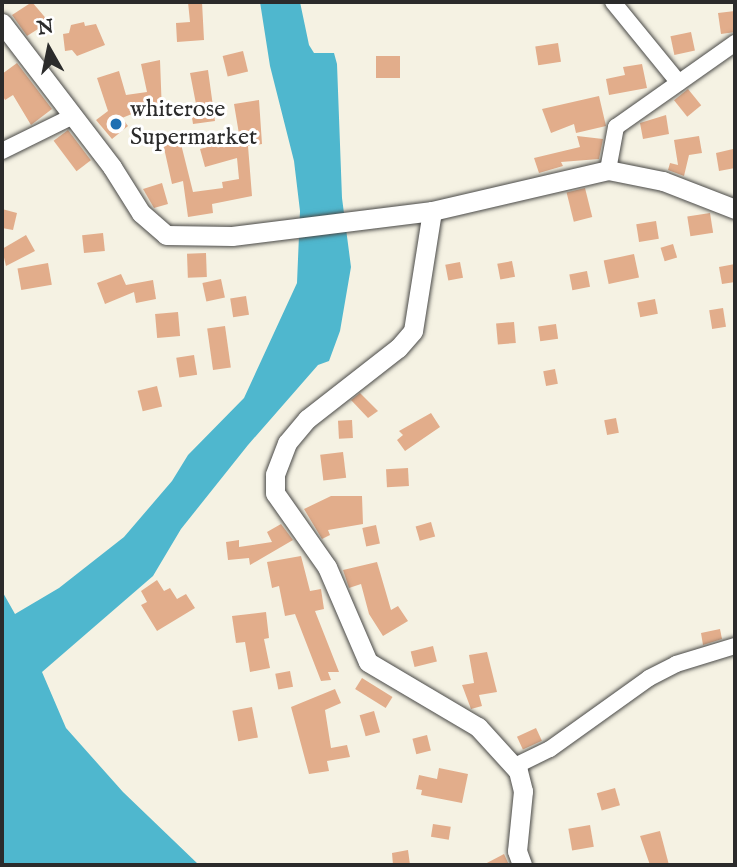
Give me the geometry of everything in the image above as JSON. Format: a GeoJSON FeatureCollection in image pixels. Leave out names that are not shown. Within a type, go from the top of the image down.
{"type":"FeatureCollection","features":[{"type":"Feature","properties":{"kind":"main road"},"geometry":{"type":"LineString","coordinates":[[2,23],[153,226],[180,237],[232,236],[432,211],[608,170],[663,181],[735,209]]}},
{"type":"Feature","properties":{"kind":"main road"},"geometry":{"type":"LineString","coordinates":[[432,211],[413,331],[398,348],[307,419],[279,461],[275,493],[327,567],[368,662],[478,727],[514,766],[523,791],[517,851],[522,865]]}},
{"type":"Feature","properties":{"kind":"street"},"geometry":{"type":"LineString","coordinates":[[613,2],[679,83]]}},
{"type":"Feature","properties":{"kind":"street"},"geometry":{"type":"LineString","coordinates":[[608,170],[615,127],[735,43]]}},
{"type":"Feature","properties":{"kind":"street"},"geometry":{"type":"LineString","coordinates":[[2,151],[73,116]]}},
{"type":"Feature","properties":{"kind":"street"},"geometry":{"type":"LineString","coordinates":[[514,766],[550,749],[649,678],[676,664],[735,646]]}},
{"type":"Feature","properties":{"kind":"water"},"geometry":{"type":"Polygon","coordinates":[[[260,2],[300,2],[309,45],[314,53],[334,53],[337,64],[342,198],[351,267],[340,331],[329,361],[318,365],[248,445],[181,529],[153,576],[42,672],[66,728],[123,792],[199,865],[2,865],[2,591],[15,614],[59,588],[124,537],[172,481],[188,455],[244,398],[297,283],[300,211],[294,161],[270,66],[260,2]]]}},
{"type":"Feature","properties":{"kind":"building"},"geometry":{"type":"Polygon","coordinates":[[[32,2],[49,22],[27,36],[12,15],[32,2]]]}},
{"type":"Feature","properties":{"kind":"building"},"geometry":{"type":"Polygon","coordinates":[[[188,2],[202,2],[204,40],[177,42],[176,23],[190,22],[188,2]]]}},
{"type":"Feature","properties":{"kind":"building"},"geometry":{"type":"Polygon","coordinates":[[[735,11],[735,32],[721,34],[718,13],[735,11]]]}},
{"type":"Feature","properties":{"kind":"building"},"geometry":{"type":"Polygon","coordinates":[[[84,22],[85,26],[96,24],[105,45],[77,56],[72,50],[65,51],[63,34],[69,33],[71,25],[84,22]]]}},
{"type":"Feature","properties":{"kind":"building"},"geometry":{"type":"Polygon","coordinates":[[[691,32],[695,51],[674,55],[670,36],[691,32]]]}},
{"type":"Feature","properties":{"kind":"building"},"geometry":{"type":"Polygon","coordinates":[[[558,43],[561,62],[538,65],[535,47],[558,43]]]}},
{"type":"Feature","properties":{"kind":"building"},"geometry":{"type":"Polygon","coordinates":[[[243,51],[248,71],[228,76],[223,56],[243,51]]]}},
{"type":"Feature","properties":{"kind":"building"},"geometry":{"type":"Polygon","coordinates":[[[376,56],[400,56],[400,78],[376,78],[376,56]]]}},
{"type":"Feature","properties":{"kind":"building"},"geometry":{"type":"Polygon","coordinates":[[[160,60],[162,113],[144,115],[144,109],[122,118],[128,126],[112,139],[96,120],[108,111],[97,78],[119,71],[126,95],[147,92],[141,64],[160,60]]]}},
{"type":"Feature","properties":{"kind":"building"},"geometry":{"type":"Polygon","coordinates":[[[17,63],[52,109],[31,125],[13,95],[5,100],[2,94],[2,74],[17,63]]]}},
{"type":"Feature","properties":{"kind":"building"},"geometry":{"type":"Polygon","coordinates":[[[642,64],[647,88],[609,95],[606,79],[625,75],[623,67],[642,64]]]}},
{"type":"Feature","properties":{"kind":"building"},"geometry":{"type":"Polygon","coordinates":[[[208,70],[215,121],[193,124],[190,105],[196,104],[190,73],[208,70]]]}},
{"type":"Feature","properties":{"kind":"building"},"geometry":{"type":"Polygon","coordinates":[[[688,89],[701,105],[687,117],[674,100],[688,89]]]}},
{"type":"Feature","properties":{"kind":"building"},"geometry":{"type":"Polygon","coordinates":[[[599,96],[606,126],[576,133],[574,124],[551,133],[542,109],[599,96]]]}},
{"type":"Feature","properties":{"kind":"building"},"geometry":{"type":"Polygon","coordinates":[[[259,100],[262,144],[248,146],[252,196],[212,204],[213,213],[188,217],[183,181],[172,184],[162,139],[179,136],[193,192],[223,188],[222,182],[239,179],[237,158],[205,167],[200,149],[234,140],[233,135],[239,134],[234,104],[259,100]]]}},
{"type":"Feature","properties":{"kind":"building"},"geometry":{"type":"Polygon","coordinates":[[[666,115],[669,134],[643,139],[640,123],[666,115]]]}},
{"type":"Feature","properties":{"kind":"building"},"geometry":{"type":"Polygon","coordinates":[[[68,130],[91,160],[76,171],[54,141],[68,130]]]}},
{"type":"Feature","properties":{"kind":"building"},"geometry":{"type":"Polygon","coordinates":[[[577,136],[603,139],[599,159],[561,162],[563,166],[539,173],[534,158],[580,147],[577,136]]]}},
{"type":"Feature","properties":{"kind":"building"},"geometry":{"type":"Polygon","coordinates":[[[699,136],[702,153],[689,155],[684,176],[668,170],[670,163],[678,165],[674,140],[699,136]]]}},
{"type":"Feature","properties":{"kind":"building"},"geometry":{"type":"Polygon","coordinates":[[[733,149],[735,168],[719,171],[716,153],[733,149]]]}},
{"type":"Feature","properties":{"kind":"building"},"geometry":{"type":"Polygon","coordinates":[[[162,183],[168,204],[154,208],[143,189],[162,183]]]}},
{"type":"Feature","properties":{"kind":"building"},"geometry":{"type":"Polygon","coordinates":[[[585,188],[592,217],[574,222],[567,193],[585,188]]]}},
{"type":"Feature","properties":{"kind":"building"},"geometry":{"type":"Polygon","coordinates":[[[2,209],[17,213],[13,230],[2,228],[2,209]]]}},
{"type":"Feature","properties":{"kind":"building"},"geometry":{"type":"Polygon","coordinates":[[[710,213],[713,233],[690,236],[687,217],[710,213]]]}},
{"type":"Feature","properties":{"kind":"building"},"geometry":{"type":"Polygon","coordinates":[[[656,221],[659,239],[639,242],[636,224],[656,221]]]}},
{"type":"Feature","properties":{"kind":"building"},"geometry":{"type":"Polygon","coordinates":[[[103,233],[105,251],[84,253],[82,235],[103,233]]]}},
{"type":"Feature","properties":{"kind":"building"},"geometry":{"type":"Polygon","coordinates":[[[26,235],[35,251],[6,266],[2,249],[26,235]]]}},
{"type":"Feature","properties":{"kind":"building"},"geometry":{"type":"Polygon","coordinates":[[[673,244],[677,257],[665,261],[661,248],[673,244]]]}},
{"type":"Feature","properties":{"kind":"building"},"geometry":{"type":"Polygon","coordinates":[[[206,253],[207,277],[188,278],[187,254],[206,253]]]}},
{"type":"Feature","properties":{"kind":"building"},"geometry":{"type":"Polygon","coordinates":[[[634,254],[639,277],[609,284],[604,260],[634,254]]]}},
{"type":"Feature","properties":{"kind":"building"},"geometry":{"type":"Polygon","coordinates":[[[512,261],[515,277],[500,280],[497,264],[512,261]]]}},
{"type":"Feature","properties":{"kind":"building"},"geometry":{"type":"Polygon","coordinates":[[[460,262],[463,278],[448,281],[445,265],[460,262]]]}},
{"type":"Feature","properties":{"kind":"building"},"geometry":{"type":"Polygon","coordinates":[[[48,263],[52,285],[21,290],[17,268],[48,263]]]}},
{"type":"Feature","properties":{"kind":"building"},"geometry":{"type":"Polygon","coordinates":[[[735,264],[735,282],[722,284],[719,267],[735,264]]]}},
{"type":"Feature","properties":{"kind":"building"},"geometry":{"type":"Polygon","coordinates":[[[587,271],[590,287],[572,290],[569,274],[587,271]]]}},
{"type":"Feature","properties":{"kind":"building"},"geometry":{"type":"Polygon","coordinates":[[[121,274],[126,285],[153,280],[156,299],[136,303],[134,292],[105,304],[97,283],[121,274]]]}},
{"type":"Feature","properties":{"kind":"building"},"geometry":{"type":"Polygon","coordinates":[[[221,279],[225,298],[206,302],[202,283],[221,279]]]}},
{"type":"Feature","properties":{"kind":"building"},"geometry":{"type":"Polygon","coordinates":[[[246,296],[249,315],[233,317],[230,299],[246,296]]]}},
{"type":"Feature","properties":{"kind":"building"},"geometry":{"type":"Polygon","coordinates":[[[655,299],[658,314],[640,317],[637,302],[655,299]]]}},
{"type":"Feature","properties":{"kind":"building"},"geometry":{"type":"Polygon","coordinates":[[[723,308],[726,327],[712,329],[709,310],[723,308]]]}},
{"type":"Feature","properties":{"kind":"building"},"geometry":{"type":"Polygon","coordinates":[[[178,312],[180,336],[157,338],[155,314],[178,312]]]}},
{"type":"Feature","properties":{"kind":"building"},"geometry":{"type":"Polygon","coordinates":[[[514,322],[516,343],[498,344],[496,324],[514,322]]]}},
{"type":"Feature","properties":{"kind":"building"},"geometry":{"type":"Polygon","coordinates":[[[556,324],[558,339],[540,341],[538,327],[556,324]]]}},
{"type":"Feature","properties":{"kind":"building"},"geometry":{"type":"Polygon","coordinates":[[[225,326],[231,368],[213,370],[207,329],[225,326]]]}},
{"type":"Feature","properties":{"kind":"building"},"geometry":{"type":"Polygon","coordinates":[[[194,355],[197,375],[179,378],[176,358],[194,355]]]}},
{"type":"Feature","properties":{"kind":"building"},"geometry":{"type":"Polygon","coordinates":[[[555,369],[558,384],[546,386],[543,371],[555,369]]]}},
{"type":"Feature","properties":{"kind":"building"},"geometry":{"type":"Polygon","coordinates":[[[157,386],[162,406],[143,411],[138,391],[157,386]]]}},
{"type":"Feature","properties":{"kind":"building"},"geometry":{"type":"Polygon","coordinates":[[[360,393],[378,411],[368,418],[351,400],[360,393]]]}},
{"type":"Feature","properties":{"kind":"building"},"geometry":{"type":"Polygon","coordinates":[[[431,413],[440,427],[405,451],[397,440],[403,435],[399,431],[431,413]]]}},
{"type":"Feature","properties":{"kind":"building"},"geometry":{"type":"Polygon","coordinates":[[[616,418],[619,433],[607,435],[604,420],[616,418]]]}},
{"type":"Feature","properties":{"kind":"building"},"geometry":{"type":"Polygon","coordinates":[[[352,420],[353,438],[339,439],[338,421],[352,420]]]}},
{"type":"Feature","properties":{"kind":"building"},"geometry":{"type":"Polygon","coordinates":[[[343,452],[346,478],[323,481],[320,455],[343,452]]]}},
{"type":"Feature","properties":{"kind":"building"},"geometry":{"type":"Polygon","coordinates":[[[408,468],[409,486],[387,487],[386,469],[408,468]]]}},
{"type":"Feature","properties":{"kind":"building"},"geometry":{"type":"Polygon","coordinates":[[[331,496],[362,496],[363,524],[328,530],[330,535],[322,539],[304,509],[331,496]]]}},
{"type":"Feature","properties":{"kind":"building"},"geometry":{"type":"Polygon","coordinates":[[[431,522],[435,536],[420,541],[416,526],[431,522]]]}},
{"type":"Feature","properties":{"kind":"building"},"geometry":{"type":"Polygon","coordinates":[[[281,524],[293,540],[250,565],[249,558],[228,560],[226,542],[239,540],[239,547],[272,542],[267,532],[281,524]]]}},
{"type":"Feature","properties":{"kind":"building"},"geometry":{"type":"Polygon","coordinates":[[[376,525],[380,544],[366,546],[362,528],[376,525]]]}},
{"type":"Feature","properties":{"kind":"building"},"geometry":{"type":"Polygon","coordinates":[[[301,556],[310,591],[321,589],[324,609],[315,611],[339,672],[328,672],[331,680],[321,681],[295,614],[285,616],[279,586],[272,588],[267,562],[301,556]]]}},
{"type":"Feature","properties":{"kind":"building"},"geometry":{"type":"Polygon","coordinates":[[[377,562],[391,610],[398,606],[408,621],[383,636],[369,614],[361,584],[349,588],[343,570],[377,562]]]}},
{"type":"Feature","properties":{"kind":"building"},"geometry":{"type":"Polygon","coordinates":[[[157,580],[164,591],[170,588],[177,599],[186,594],[195,608],[157,631],[141,605],[147,602],[141,591],[157,580]]]}},
{"type":"Feature","properties":{"kind":"building"},"geometry":{"type":"Polygon","coordinates":[[[266,612],[269,638],[264,639],[270,668],[250,672],[245,642],[236,643],[232,616],[266,612]]]}},
{"type":"Feature","properties":{"kind":"building"},"geometry":{"type":"Polygon","coordinates":[[[720,629],[722,639],[703,645],[701,633],[720,629]]]}},
{"type":"Feature","properties":{"kind":"building"},"geometry":{"type":"Polygon","coordinates":[[[433,646],[437,662],[415,667],[411,652],[433,646]]]}},
{"type":"Feature","properties":{"kind":"building"},"geometry":{"type":"Polygon","coordinates":[[[487,652],[497,692],[479,695],[482,706],[471,709],[462,685],[474,683],[469,655],[487,652]]]}},
{"type":"Feature","properties":{"kind":"building"},"geometry":{"type":"Polygon","coordinates":[[[290,671],[293,687],[278,690],[275,674],[290,671]]]}},
{"type":"Feature","properties":{"kind":"building"},"geometry":{"type":"Polygon","coordinates":[[[362,678],[393,697],[386,708],[355,689],[362,678]]]}},
{"type":"Feature","properties":{"kind":"building"},"geometry":{"type":"Polygon","coordinates":[[[335,689],[341,703],[325,710],[331,748],[347,745],[350,757],[327,761],[329,771],[309,774],[291,707],[335,689]]]}},
{"type":"Feature","properties":{"kind":"building"},"geometry":{"type":"Polygon","coordinates":[[[252,707],[258,737],[238,741],[232,711],[252,707]]]}},
{"type":"Feature","properties":{"kind":"building"},"geometry":{"type":"Polygon","coordinates":[[[374,711],[380,732],[366,736],[360,715],[374,711]]]}},
{"type":"Feature","properties":{"kind":"building"},"geometry":{"type":"Polygon","coordinates":[[[536,728],[542,741],[523,750],[517,737],[536,728]]]}},
{"type":"Feature","properties":{"kind":"building"},"geometry":{"type":"Polygon","coordinates":[[[427,735],[431,751],[416,754],[412,739],[427,735]]]}},
{"type":"Feature","properties":{"kind":"building"},"geometry":{"type":"Polygon","coordinates":[[[439,768],[468,774],[462,803],[421,795],[422,790],[416,789],[419,775],[437,779],[439,768]]]}},
{"type":"Feature","properties":{"kind":"building"},"geometry":{"type":"Polygon","coordinates":[[[615,788],[620,805],[602,811],[597,793],[615,788]]]}},
{"type":"Feature","properties":{"kind":"building"},"geometry":{"type":"Polygon","coordinates":[[[433,824],[451,827],[449,840],[431,837],[433,824]]]}},
{"type":"Feature","properties":{"kind":"building"},"geometry":{"type":"Polygon","coordinates":[[[590,825],[594,847],[572,850],[568,829],[590,825]]]}},
{"type":"Feature","properties":{"kind":"building"},"geometry":{"type":"Polygon","coordinates":[[[660,831],[669,865],[650,865],[640,836],[660,831]]]}},
{"type":"Feature","properties":{"kind":"building"},"geometry":{"type":"Polygon","coordinates":[[[408,850],[410,865],[393,865],[392,853],[408,850]]]}},
{"type":"Feature","properties":{"kind":"building"},"geometry":{"type":"Polygon","coordinates":[[[504,854],[509,865],[483,865],[504,854]]]}},
{"type":"Feature","properties":{"kind":"place","name":"whiterose Supermarket"},"geometry":{"type":"Point","coordinates":[116,124]}}]}
